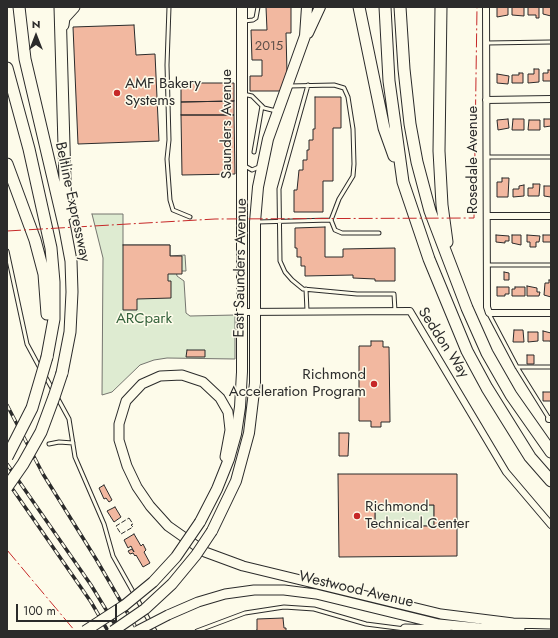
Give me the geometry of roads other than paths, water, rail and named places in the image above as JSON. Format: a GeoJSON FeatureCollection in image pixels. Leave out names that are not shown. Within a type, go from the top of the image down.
{"type":"FeatureCollection","features":[{"type":"Feature","properties":{"kind":"highway","name":"Beltline Expressway"},"geometry":{"type":"LineString","coordinates":[[7,487],[23,464],[41,432],[54,398],[62,373],[70,332],[72,292],[70,262],[65,229],[25,59],[19,7]]}},
{"type":"Feature","properties":{"kind":"highway"},"geometry":{"type":"LineString","coordinates":[[60,7],[66,197],[65,229]]}},
{"type":"Feature","properties":{"kind":"highway"},"geometry":{"type":"LineString","coordinates":[[61,33],[64,18],[74,7]]}},
{"type":"Feature","properties":{"kind":"highway"},"geometry":{"type":"LineString","coordinates":[[385,7],[389,81],[403,182]]}},
{"type":"Feature","properties":{"kind":"highway"},"geometry":{"type":"LineString","coordinates":[[400,7],[404,69],[410,124],[417,162],[430,210],[466,308],[487,353],[511,395],[551,452]]}},
{"type":"Feature","properties":{"kind":"highway"},"geometry":{"type":"LineString","coordinates":[[359,9],[384,128],[429,259],[467,351],[487,388],[530,456],[551,482]]}},
{"type":"Feature","properties":{"kind":"highway"},"geometry":{"type":"LineString","coordinates":[[441,12],[440,151],[442,205],[449,263]]}},
{"type":"Feature","properties":{"kind":"highway","name":"Beltline Expressway"},"geometry":{"type":"LineString","coordinates":[[7,68],[29,149],[51,248],[54,282],[54,318],[47,357],[32,408],[7,457]]}},
{"type":"Feature","properties":{"kind":"highway"},"geometry":{"type":"LineString","coordinates":[[7,164],[35,240],[44,274],[47,303],[47,357]]}},
{"type":"Feature","properties":{"kind":"main road","name":"Saunders Avenue"},"geometry":{"type":"LineString","coordinates":[[85,631],[125,605],[153,582],[176,557],[200,522],[230,459],[238,422],[242,372],[242,7]]}},
{"type":"Feature","properties":{"kind":"main road","name":"East Saunders Avenue"},"geometry":{"type":"LineString","coordinates":[[113,631],[141,612],[168,588],[188,565],[212,530],[236,481],[249,433],[254,390],[255,222],[262,166],[277,112],[306,36],[307,7]]}},
{"type":"Feature","properties":{"kind":"main road"},"geometry":{"type":"LineString","coordinates":[[306,36],[320,7]]}},
{"type":"Feature","properties":{"kind":"main road","name":"Westwood Avenue"},"geometry":{"type":"LineString","coordinates":[[217,489],[230,430],[228,412],[220,398],[203,382],[182,375],[160,376],[142,384],[130,394],[123,407],[119,424],[119,440],[126,461],[137,487],[150,506],[172,530],[205,552],[226,561],[441,614],[483,620],[548,626]]}},
{"type":"Feature","properties":{"kind":"main road","name":"Westwood Avenue"},"geometry":{"type":"LineString","coordinates":[[137,631],[198,602],[225,594],[270,590],[316,594],[440,624],[479,628],[548,626]]}},
{"type":"Feature","properties":{"kind":"main road"},"geometry":{"type":"LineString","coordinates":[[405,630],[458,630],[479,628]]}},
{"type":"Feature","properties":{"kind":"street","name":"Rosedale Avenue"},"geometry":{"type":"LineString","coordinates":[[486,7],[487,265],[489,313]]}},
{"type":"Feature","properties":{"kind":"street"},"geometry":{"type":"LineString","coordinates":[[486,100],[551,99]]}},
{"type":"Feature","properties":{"kind":"street"},"geometry":{"type":"LineString","coordinates":[[487,216],[551,216]]}},
{"type":"Feature","properties":{"kind":"street","name":"Seddon Way"},"geometry":{"type":"LineString","coordinates":[[242,312],[307,313],[410,311],[506,472],[551,525]]}},
{"type":"Feature","properties":{"kind":"street"},"geometry":{"type":"LineString","coordinates":[[489,313],[551,313]]}},
{"type":"Feature","properties":{"kind":"street"},"geometry":{"type":"LineString","coordinates":[[404,606],[405,630]]}},
{"type":"Feature","properties":{"kind":"lane"},"geometry":{"type":"LineString","coordinates":[[169,7],[169,140],[167,159],[170,200],[173,210],[190,217]]}},
{"type":"Feature","properties":{"kind":"lane"},"geometry":{"type":"LineString","coordinates":[[242,21],[253,20],[256,18],[258,7]]}},
{"type":"Feature","properties":{"kind":"lane"},"geometry":{"type":"LineString","coordinates":[[486,44],[551,42]]}},
{"type":"Feature","properties":{"kind":"lane"},"geometry":{"type":"LineString","coordinates":[[308,85],[279,189],[280,261],[285,272],[292,280],[306,289],[357,294],[394,294],[395,311]]}},
{"type":"Feature","properties":{"kind":"lane"},"geometry":{"type":"LineString","coordinates":[[287,86],[334,85],[344,88],[348,98],[353,128],[353,176],[339,199],[331,220],[335,230],[342,233],[379,233]]}},
{"type":"Feature","properties":{"kind":"lane"},"geometry":{"type":"LineString","coordinates":[[242,94],[252,96],[262,106],[277,112]]}},
{"type":"Feature","properties":{"kind":"lane"},"geometry":{"type":"LineString","coordinates":[[254,152],[262,106]]}},
{"type":"Feature","properties":{"kind":"lane"},"geometry":{"type":"LineString","coordinates":[[486,157],[551,157]]}},
{"type":"Feature","properties":{"kind":"lane"},"geometry":{"type":"LineString","coordinates":[[242,163],[252,170],[262,166]]}},
{"type":"Feature","properties":{"kind":"lane"},"geometry":{"type":"LineString","coordinates":[[255,222],[331,220]]}},
{"type":"Feature","properties":{"kind":"lane"},"geometry":{"type":"LineString","coordinates":[[7,251],[27,344],[67,412],[71,425],[75,457],[101,518],[117,566],[155,631]]}},
{"type":"Feature","properties":{"kind":"lane"},"geometry":{"type":"LineString","coordinates":[[487,265],[551,265]]}},
{"type":"Feature","properties":{"kind":"lane"},"geometry":{"type":"LineString","coordinates":[[306,289],[307,313]]}},
{"type":"Feature","properties":{"kind":"lane"},"geometry":{"type":"LineString","coordinates":[[489,313],[517,367],[550,419]]}},
{"type":"Feature","properties":{"kind":"lane"},"geometry":{"type":"LineString","coordinates":[[517,367],[551,367]]}},
{"type":"Feature","properties":{"kind":"lane"},"geometry":{"type":"LineString","coordinates":[[49,444],[59,442],[73,443]]}},
{"type":"Feature","properties":{"kind":"lane"},"geometry":{"type":"LineString","coordinates":[[197,631],[244,613],[284,607],[314,609],[366,624],[405,630]]}},
{"type":"Feature","properties":{"kind":"railway"},"geometry":{"type":"LineString","coordinates":[[7,405],[43,474],[96,559],[138,631]]}},
{"type":"Feature","properties":{"kind":"railway"},"geometry":{"type":"LineString","coordinates":[[7,464],[91,585],[119,631]]}},
{"type":"Feature","properties":{"kind":"railway"},"geometry":{"type":"LineString","coordinates":[[7,481],[91,602],[108,631]]}},
{"type":"Feature","properties":{"kind":"place","name":"AMF Bakery Systems"},"geometry":{"type":"Point","coordinates":[117,93]}},
{"type":"Feature","properties":{"kind":"place","name":"Richmond Acceleration Program"},"geometry":{"type":"Point","coordinates":[374,384]}},
{"type":"Feature","properties":{"kind":"place","name":"Richmond Technical Center"},"geometry":{"type":"Point","coordinates":[357,516]}},
{"type":"Feature","properties":{"kind":"park label","name":"ARCpark"},"geometry":{"type":"Point","coordinates":[144,319]}}]}
